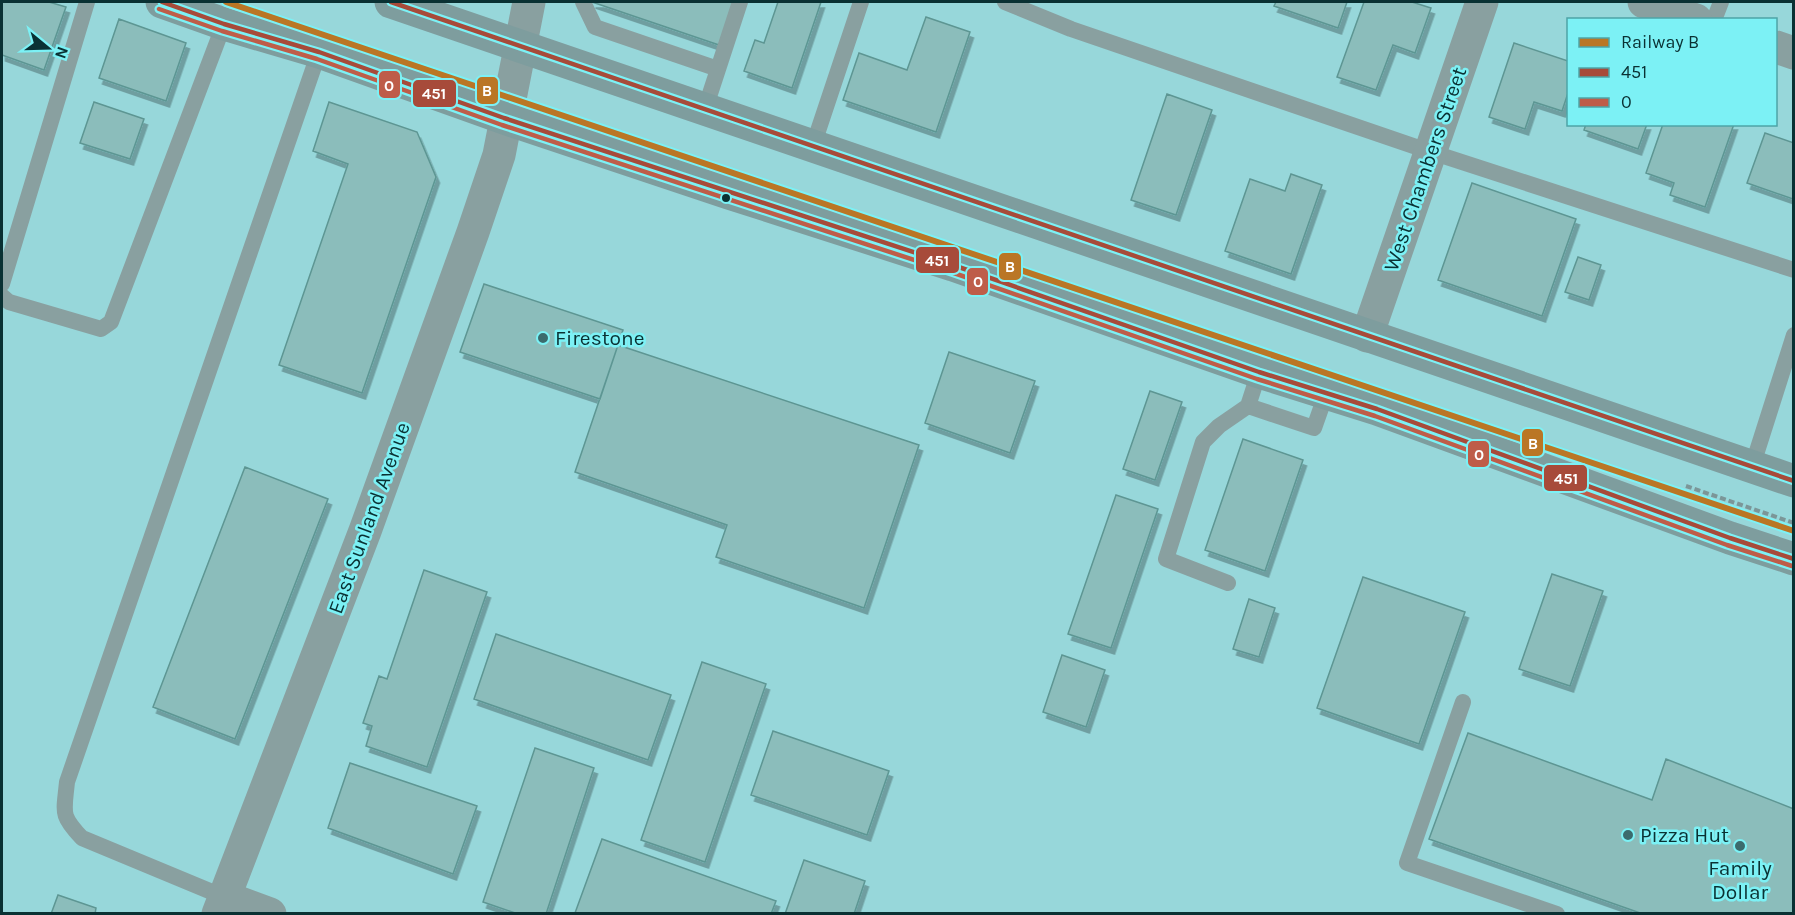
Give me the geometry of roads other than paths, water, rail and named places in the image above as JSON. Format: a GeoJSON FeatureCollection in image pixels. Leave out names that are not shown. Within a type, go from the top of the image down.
{"type":"FeatureCollection","features":[{"type":"Feature","properties":{"kind":"main road"},"geometry":{"type":"LineString","coordinates":[[162,2],[224,24],[319,52],[504,118],[953,265],[1259,372],[1377,409],[1730,538],[1794,559]]}},
{"type":"Feature","properties":{"kind":"main road"},"geometry":{"type":"LineString","coordinates":[[391,2],[423,7],[520,45],[705,109],[1794,481]]}},
{"type":"Feature","properties":{"kind":"street","name":"East Sunland Avenue"},"geometry":{"type":"LineString","coordinates":[[221,905],[365,531],[473,232],[499,154],[504,118],[529,2]]}},
{"type":"Feature","properties":{"kind":"street","name":"West Chambers Street"},"geometry":{"type":"LineString","coordinates":[[1367,336],[1482,2]]}},
{"type":"Feature","properties":{"kind":"street"},"geometry":{"type":"LineString","coordinates":[[1644,2],[1690,18]]}},
{"type":"Feature","properties":{"kind":"street"},"geometry":{"type":"LineString","coordinates":[[1777,47],[1794,53]]}},
{"type":"Feature","properties":{"kind":"street"},"geometry":{"type":"LineString","coordinates":[[221,905],[270,914]]}},
{"type":"Feature","properties":{"kind":"lane"},"geometry":{"type":"LineString","coordinates":[[2,284],[87,2]]}},
{"type":"Feature","properties":{"kind":"lane"},"geometry":{"type":"LineString","coordinates":[[584,2],[595,27],[718,69]]}},
{"type":"Feature","properties":{"kind":"lane"},"geometry":{"type":"LineString","coordinates":[[705,109],[740,2]]}},
{"type":"Feature","properties":{"kind":"lane"},"geometry":{"type":"LineString","coordinates":[[813,146],[861,2]]}},
{"type":"Feature","properties":{"kind":"lane"},"geometry":{"type":"LineString","coordinates":[[1005,2],[1071,29],[1431,152],[1794,270]]}},
{"type":"Feature","properties":{"kind":"lane"},"geometry":{"type":"LineString","coordinates":[[1715,18],[1721,2]]}},
{"type":"Feature","properties":{"kind":"lane"},"geometry":{"type":"LineString","coordinates":[[2,296],[9,302],[101,329],[111,322],[224,24]]}},
{"type":"Feature","properties":{"kind":"lane"},"geometry":{"type":"LineString","coordinates":[[221,905],[82,838],[66,821],[67,782],[194,408],[319,52]]}},
{"type":"Feature","properties":{"kind":"lane"},"geometry":{"type":"LineString","coordinates":[[1752,467],[1794,335]]}},
{"type":"Feature","properties":{"kind":"lane"},"geometry":{"type":"LineString","coordinates":[[1228,583],[1166,559],[1203,442],[1219,426],[1248,406],[1259,372]]}},
{"type":"Feature","properties":{"kind":"lane"},"geometry":{"type":"LineString","coordinates":[[1248,406],[1314,428],[1326,393]]}},
{"type":"Feature","properties":{"kind":"lane"},"geometry":{"type":"LineString","coordinates":[[1463,702],[1407,863],[1557,914]]}},
{"type":"Feature","properties":{"kind":"rail line","name":"B"},"geometry":{"type":"LineString","coordinates":[[226,2],[1794,531]]}},
{"type":"Feature","properties":{"kind":"place","name":"Firestone"},"geometry":{"type":"Point","coordinates":[543,338]}},
{"type":"Feature","properties":{"kind":"place","name":"Pizza Hut"},"geometry":{"type":"Point","coordinates":[1628,835]}},
{"type":"Feature","properties":{"kind":"place","name":"Family Dollar"},"geometry":{"type":"Point","coordinates":[1740,846]}}]}
